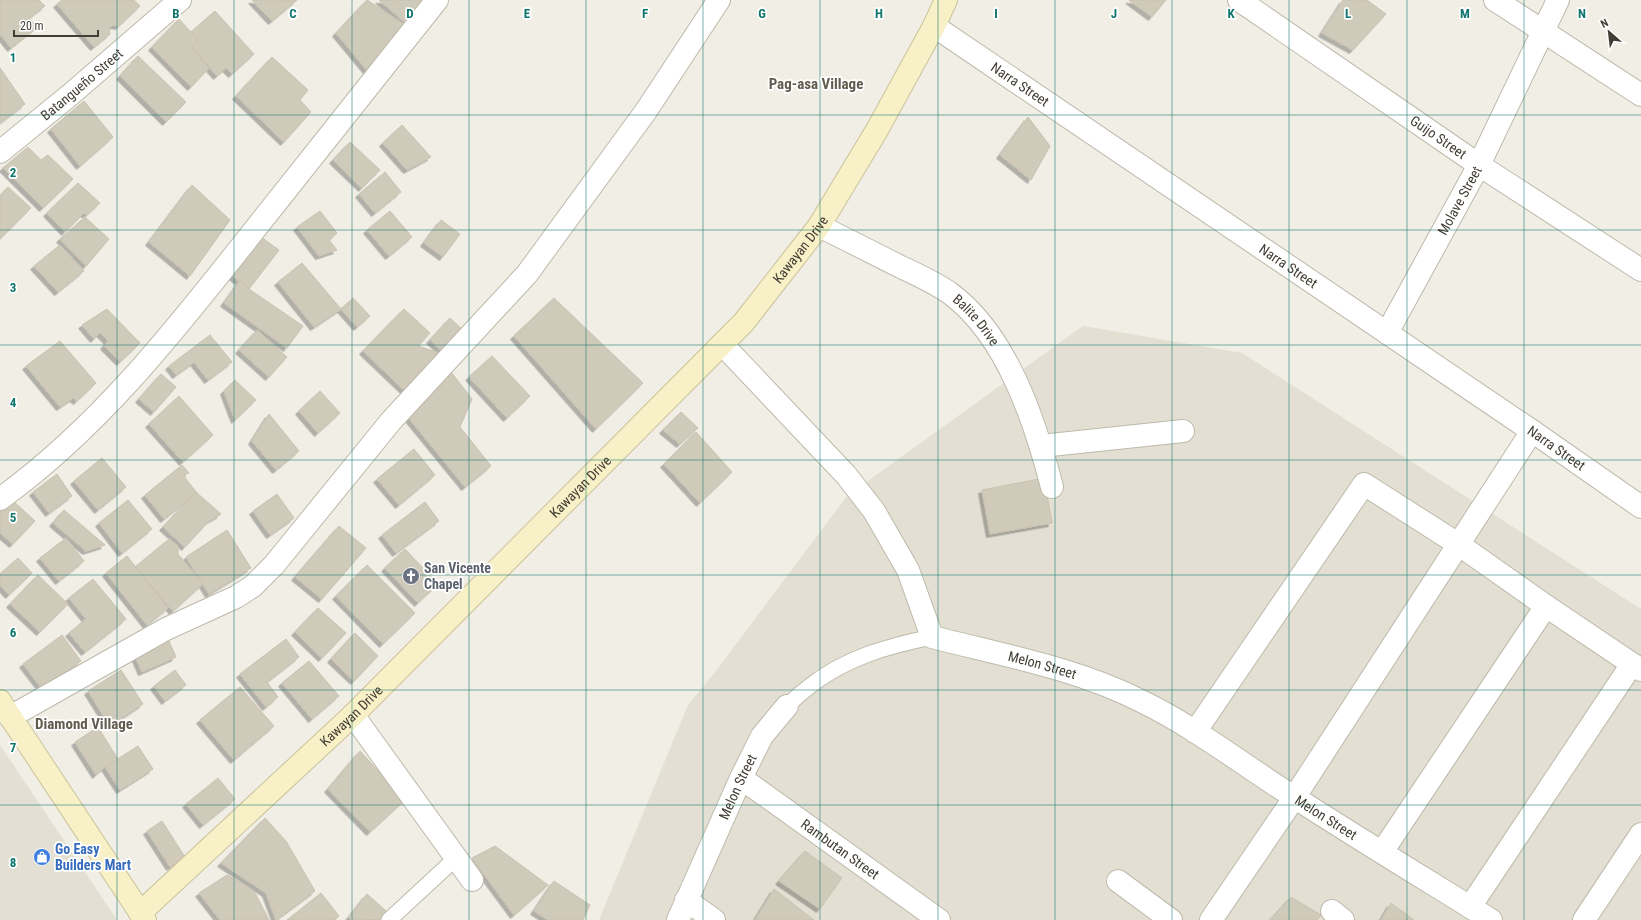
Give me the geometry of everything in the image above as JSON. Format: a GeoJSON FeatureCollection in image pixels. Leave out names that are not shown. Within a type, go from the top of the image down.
{"type":"FeatureCollection","features":[{"type":"Feature","properties":{"kind":"street","name":"Batangueño Street"},"geometry":{"type":"LineString","coordinates":[[0,152],[124,49],[180,0]]}},
{"type":"Feature","properties":{"kind":"street"},"geometry":{"type":"LineString","coordinates":[[0,499],[64,449],[111,402],[196,304],[437,0]]}},
{"type":"Feature","properties":{"kind":"street"},"geometry":{"type":"LineString","coordinates":[[139,918],[5,709],[166,629],[236,597],[253,586],[279,558],[391,421],[527,274],[646,111],[719,0]]}},
{"type":"Feature","properties":{"kind":"street","name":"Kawayan Drive"},"geometry":{"type":"LineString","coordinates":[[139,918],[353,715],[744,322],[819,226],[877,130],[934,26],[946,0]]}},
{"type":"Feature","properties":{"kind":"street","name":"Guijo Street"},"geometry":{"type":"LineString","coordinates":[[1239,0],[1479,165],[1641,270]]}},
{"type":"Feature","properties":{"kind":"street"},"geometry":{"type":"LineString","coordinates":[[1495,0],[1641,95]]}},
{"type":"Feature","properties":{"kind":"street","name":"Molave Street"},"geometry":{"type":"LineString","coordinates":[[1387,333],[1479,165],[1558,0]]}},
{"type":"Feature","properties":{"kind":"street","name":"Narra Street"},"geometry":{"type":"LineString","coordinates":[[934,26],[1532,431],[1641,507]]}},
{"type":"Feature","properties":{"kind":"street","name":"Balite Drive"},"geometry":{"type":"LineString","coordinates":[[819,226],[936,285],[967,308],[988,332],[1009,368],[1027,407],[1041,446],[1052,486]]}},
{"type":"Feature","properties":{"kind":"street"},"geometry":{"type":"LineString","coordinates":[[722,344],[846,475],[874,511],[908,570],[932,637]]}},
{"type":"Feature","properties":{"kind":"street"},"geometry":{"type":"LineString","coordinates":[[1041,446],[1183,431]]}},
{"type":"Feature","properties":{"kind":"street"},"geometry":{"type":"LineString","coordinates":[[1211,920],[1294,798],[1532,431]]}},
{"type":"Feature","properties":{"kind":"street"},"geometry":{"type":"LineString","coordinates":[[1195,732],[1364,484],[1458,544],[1546,606],[1637,667],[1470,907]]}},
{"type":"Feature","properties":{"kind":"street"},"geometry":{"type":"LineString","coordinates":[[1382,852],[1546,606]]}},
{"type":"Feature","properties":{"kind":"street","name":"Melon Street"},"geometry":{"type":"LineString","coordinates":[[932,637],[1041,664],[1093,681],[1141,701],[1195,732],[1294,798],[1491,920]]}},
{"type":"Feature","properties":{"kind":"street","name":"Melon Street"},"geometry":{"type":"LineString","coordinates":[[682,910],[741,778],[762,736],[787,706]]}},
{"type":"Feature","properties":{"kind":"street"},"geometry":{"type":"LineString","coordinates":[[353,715],[472,880]]}},
{"type":"Feature","properties":{"kind":"street","name":"Rambutan Street"},"geometry":{"type":"LineString","coordinates":[[741,778],[939,920]]}},
{"type":"Feature","properties":{"kind":"street"},"geometry":{"type":"LineString","coordinates":[[1584,920],[1641,834]]}},
{"type":"Feature","properties":{"kind":"street"},"geometry":{"type":"LineString","coordinates":[[1118,881],[1171,920]]}},
{"type":"Feature","properties":{"kind":"street"},"geometry":{"type":"LineString","coordinates":[[682,910],[714,920]]}},
{"type":"Feature","properties":{"kind":"lane","name":"Melon Street"},"geometry":{"type":"LineString","coordinates":[[787,706],[810,685],[839,667],[870,652],[897,644],[932,637]]}},
{"type":"Feature","properties":{"kind":"lane"},"geometry":{"type":"LineString","coordinates":[[389,920],[456,858]]}},
{"type":"Feature","properties":{"kind":"shaded area"},"geometry":{"type":"Polygon","coordinates":[[[1083,326],[1242,353],[1641,609],[1641,920],[599,920],[688,705],[716,671],[847,496],[1083,326]]]}},
{"type":"Feature","properties":{"kind":"shaded area"},"geometry":{"type":"Polygon","coordinates":[[[0,745],[117,920],[0,920],[0,745]]]}},
{"type":"Feature","properties":{"kind":"building"},"geometry":{"type":"Polygon","coordinates":[[[0,0],[39,0],[45,6],[29,18],[37,27],[11,48],[0,34],[0,0]]]}},
{"type":"Feature","properties":{"kind":"building"},"geometry":{"type":"Polygon","coordinates":[[[62,0],[134,0],[140,6],[119,26],[113,25],[109,28],[110,34],[94,47],[57,4],[62,0]]]}},
{"type":"Feature","properties":{"kind":"building"},"geometry":{"type":"Polygon","coordinates":[[[252,0],[297,0],[272,21],[252,0]]]}},
{"type":"Feature","properties":{"kind":"building"},"geometry":{"type":"Polygon","coordinates":[[[367,0],[405,25],[370,74],[336,33],[367,0]]]}},
{"type":"Feature","properties":{"kind":"building"},"geometry":{"type":"Polygon","coordinates":[[[379,0],[424,0],[409,26],[379,0]]]}},
{"type":"Feature","properties":{"kind":"building"},"geometry":{"type":"Polygon","coordinates":[[[1129,0],[1166,0],[1152,17],[1129,0]]]}},
{"type":"Feature","properties":{"kind":"building"},"geometry":{"type":"Polygon","coordinates":[[[1343,0],[1367,0],[1386,14],[1353,50],[1322,33],[1343,0]]]}},
{"type":"Feature","properties":{"kind":"building"},"geometry":{"type":"Polygon","coordinates":[[[215,11],[254,54],[232,74],[226,68],[217,76],[192,48],[198,40],[191,32],[215,11]]]}},
{"type":"Feature","properties":{"kind":"building"},"geometry":{"type":"Polygon","coordinates":[[[179,19],[198,40],[192,48],[209,68],[191,87],[152,47],[179,19]]]}},
{"type":"Feature","properties":{"kind":"building"},"geometry":{"type":"Polygon","coordinates":[[[138,56],[186,102],[166,122],[120,76],[138,56]]]}},
{"type":"Feature","properties":{"kind":"building"},"geometry":{"type":"Polygon","coordinates":[[[272,57],[308,90],[300,100],[311,112],[284,142],[236,96],[272,57]]]}},
{"type":"Feature","properties":{"kind":"building"},"geometry":{"type":"Polygon","coordinates":[[[0,68],[25,104],[0,123],[0,68]]]}},
{"type":"Feature","properties":{"kind":"building"},"geometry":{"type":"Polygon","coordinates":[[[84,101],[113,137],[80,166],[51,129],[84,101]]]}},
{"type":"Feature","properties":{"kind":"building"},"geometry":{"type":"Polygon","coordinates":[[[1028,117],[1050,146],[1031,180],[1000,155],[1028,117]]]}},
{"type":"Feature","properties":{"kind":"building"},"geometry":{"type":"Polygon","coordinates":[[[402,125],[431,157],[407,170],[383,143],[402,125]]]}},
{"type":"Feature","properties":{"kind":"building"},"geometry":{"type":"Polygon","coordinates":[[[350,142],[380,170],[362,188],[333,160],[350,142]]]}},
{"type":"Feature","properties":{"kind":"building"},"geometry":{"type":"Polygon","coordinates":[[[28,147],[41,160],[48,155],[73,179],[43,208],[3,168],[28,147]]]}},
{"type":"Feature","properties":{"kind":"building"},"geometry":{"type":"Polygon","coordinates":[[[385,172],[401,192],[375,213],[359,194],[385,172]]]}},
{"type":"Feature","properties":{"kind":"building"},"geometry":{"type":"Polygon","coordinates":[[[78,183],[100,203],[87,215],[84,213],[65,232],[47,213],[78,183]]]}},
{"type":"Feature","properties":{"kind":"building"},"geometry":{"type":"Polygon","coordinates":[[[192,185],[230,220],[190,276],[149,242],[192,185]]]}},
{"type":"Feature","properties":{"kind":"building"},"geometry":{"type":"Polygon","coordinates":[[[8,187],[31,208],[0,239],[0,196],[8,187]]]}},
{"type":"Feature","properties":{"kind":"building"},"geometry":{"type":"Polygon","coordinates":[[[320,211],[337,233],[329,240],[337,250],[319,256],[297,227],[320,211]]]}},
{"type":"Feature","properties":{"kind":"building"},"geometry":{"type":"Polygon","coordinates":[[[390,211],[412,237],[389,256],[367,230],[390,211]]]}},
{"type":"Feature","properties":{"kind":"building"},"geometry":{"type":"Polygon","coordinates":[[[85,217],[109,239],[86,266],[60,239],[85,217]]]}},
{"type":"Feature","properties":{"kind":"building"},"geometry":{"type":"Polygon","coordinates":[[[441,220],[460,234],[443,257],[424,243],[441,220]]]}},
{"type":"Feature","properties":{"kind":"building"},"geometry":{"type":"Polygon","coordinates":[[[261,237],[279,250],[249,289],[231,275],[261,237]]]}},
{"type":"Feature","properties":{"kind":"building"},"geometry":{"type":"Polygon","coordinates":[[[60,245],[84,271],[58,292],[34,266],[60,245]]]}},
{"type":"Feature","properties":{"kind":"building"},"geometry":{"type":"Polygon","coordinates":[[[302,263],[341,309],[314,327],[278,282],[302,263]]]}},
{"type":"Feature","properties":{"kind":"building"},"geometry":{"type":"Polygon","coordinates":[[[240,281],[249,289],[303,326],[287,348],[224,303],[240,281]]]}},
{"type":"Feature","properties":{"kind":"building"},"geometry":{"type":"Polygon","coordinates":[[[353,298],[370,316],[357,327],[341,309],[353,298]]]}},
{"type":"Feature","properties":{"kind":"building"},"geometry":{"type":"Polygon","coordinates":[[[554,298],[643,383],[596,429],[514,336],[554,298]]]}},
{"type":"Feature","properties":{"kind":"building"},"geometry":{"type":"Polygon","coordinates":[[[107,309],[140,343],[120,362],[104,346],[108,341],[100,333],[94,339],[82,325],[107,309]]]}},
{"type":"Feature","properties":{"kind":"building"},"geometry":{"type":"Polygon","coordinates":[[[404,309],[430,333],[418,346],[439,353],[404,390],[363,351],[404,309]]]}},
{"type":"Feature","properties":{"kind":"building"},"geometry":{"type":"Polygon","coordinates":[[[450,318],[465,332],[445,354],[430,340],[450,318]]]}},
{"type":"Feature","properties":{"kind":"building"},"geometry":{"type":"Polygon","coordinates":[[[257,330],[287,357],[269,377],[239,350],[257,330]]]}},
{"type":"Feature","properties":{"kind":"building"},"geometry":{"type":"Polygon","coordinates":[[[210,335],[232,362],[208,380],[194,362],[176,375],[169,366],[210,335]]]}},
{"type":"Feature","properties":{"kind":"building"},"geometry":{"type":"Polygon","coordinates":[[[60,341],[96,383],[77,401],[73,398],[60,407],[26,366],[60,341]]]}},
{"type":"Feature","properties":{"kind":"building"},"geometry":{"type":"Polygon","coordinates":[[[492,356],[530,396],[507,418],[469,377],[492,356]]]}},
{"type":"Feature","properties":{"kind":"building"},"geometry":{"type":"Polygon","coordinates":[[[451,372],[472,399],[460,427],[491,466],[465,487],[403,411],[451,372]]]}},
{"type":"Feature","properties":{"kind":"building"},"geometry":{"type":"Polygon","coordinates":[[[161,374],[176,387],[154,412],[139,399],[161,374]]]}},
{"type":"Feature","properties":{"kind":"building"},"geometry":{"type":"Polygon","coordinates":[[[235,380],[256,400],[235,420],[224,391],[235,380]]]}},
{"type":"Feature","properties":{"kind":"building"},"geometry":{"type":"Polygon","coordinates":[[[320,391],[340,413],[318,433],[299,411],[320,391]]]}},
{"type":"Feature","properties":{"kind":"building"},"geometry":{"type":"Polygon","coordinates":[[[179,396],[213,435],[183,462],[149,424],[179,396]]]}},
{"type":"Feature","properties":{"kind":"building"},"geometry":{"type":"Polygon","coordinates":[[[681,412],[698,428],[680,444],[663,430],[681,412]]]}},
{"type":"Feature","properties":{"kind":"building"},"geometry":{"type":"Polygon","coordinates":[[[269,414],[299,451],[276,470],[252,441],[269,414]]]}},
{"type":"Feature","properties":{"kind":"building"},"geometry":{"type":"Polygon","coordinates":[[[696,432],[732,472],[700,503],[664,464],[696,432]]]}},
{"type":"Feature","properties":{"kind":"building"},"geometry":{"type":"Polygon","coordinates":[[[414,449],[435,475],[399,505],[377,479],[414,449]]]}},
{"type":"Feature","properties":{"kind":"building"},"geometry":{"type":"Polygon","coordinates":[[[102,458],[126,487],[98,510],[74,481],[102,458]]]}},
{"type":"Feature","properties":{"kind":"building"},"geometry":{"type":"Polygon","coordinates":[[[182,465],[189,473],[183,475],[197,493],[164,519],[145,495],[182,465]]]}},
{"type":"Feature","properties":{"kind":"building"},"geometry":{"type":"Polygon","coordinates":[[[57,474],[72,496],[49,513],[33,492],[57,474]]]}},
{"type":"Feature","properties":{"kind":"building"},"geometry":{"type":"Polygon","coordinates":[[[1044,478],[1052,523],[990,534],[982,490],[1044,478]]]}},
{"type":"Feature","properties":{"kind":"building"},"geometry":{"type":"Polygon","coordinates":[[[196,492],[221,514],[209,521],[185,547],[163,527],[196,492]]]}},
{"type":"Feature","properties":{"kind":"building"},"geometry":{"type":"Polygon","coordinates":[[[277,494],[294,518],[270,535],[253,511],[277,494]]]}},
{"type":"Feature","properties":{"kind":"building"},"geometry":{"type":"Polygon","coordinates":[[[11,499],[35,521],[13,544],[0,533],[0,511],[11,499]]]}},
{"type":"Feature","properties":{"kind":"building"},"geometry":{"type":"Polygon","coordinates":[[[128,500],[152,529],[122,553],[99,523],[128,500]]]}},
{"type":"Feature","properties":{"kind":"building"},"geometry":{"type":"Polygon","coordinates":[[[425,502],[439,521],[396,553],[382,535],[425,502]]]}},
{"type":"Feature","properties":{"kind":"building"},"geometry":{"type":"Polygon","coordinates":[[[64,510],[105,545],[86,551],[53,523],[64,510]]]}},
{"type":"Feature","properties":{"kind":"building"},"geometry":{"type":"Polygon","coordinates":[[[339,526],[366,548],[322,599],[295,577],[339,526]]]}},
{"type":"Feature","properties":{"kind":"building"},"geometry":{"type":"Polygon","coordinates":[[[227,530],[251,568],[209,594],[186,557],[227,530]]]}},
{"type":"Feature","properties":{"kind":"building"},"geometry":{"type":"Polygon","coordinates":[[[66,538],[84,561],[59,581],[40,558],[66,538]]]}},
{"type":"Feature","properties":{"kind":"building"},"geometry":{"type":"Polygon","coordinates":[[[169,539],[178,546],[178,554],[203,584],[173,611],[135,567],[169,539]]]}},
{"type":"Feature","properties":{"kind":"building","name":"San Vicente Chapel"},"geometry":{"type":"Polygon","coordinates":[[[405,549],[438,584],[418,603],[385,568],[405,549]]]}},
{"type":"Feature","properties":{"kind":"building"},"geometry":{"type":"Polygon","coordinates":[[[127,556],[168,608],[147,625],[106,573],[127,556]]]}},
{"type":"Feature","properties":{"kind":"building"},"geometry":{"type":"Polygon","coordinates":[[[18,558],[32,573],[9,595],[0,585],[0,574],[18,558]]]}},
{"type":"Feature","properties":{"kind":"building"},"geometry":{"type":"Polygon","coordinates":[[[367,565],[415,613],[383,644],[336,596],[367,565]]]}},
{"type":"Feature","properties":{"kind":"building"},"geometry":{"type":"Polygon","coordinates":[[[38,575],[68,604],[40,632],[10,604],[38,575]]]}},
{"type":"Feature","properties":{"kind":"building"},"geometry":{"type":"Polygon","coordinates":[[[93,579],[126,619],[85,652],[69,633],[86,619],[69,598],[93,579]]]}},
{"type":"Feature","properties":{"kind":"building"},"geometry":{"type":"Polygon","coordinates":[[[318,608],[346,633],[322,658],[295,632],[318,608]]]}},
{"type":"Feature","properties":{"kind":"building"},"geometry":{"type":"Polygon","coordinates":[[[355,633],[378,656],[354,681],[331,659],[355,633]]]}},
{"type":"Feature","properties":{"kind":"building"},"geometry":{"type":"Polygon","coordinates":[[[62,635],[81,661],[43,690],[23,664],[62,635]]]}},
{"type":"Feature","properties":{"kind":"building"},"geometry":{"type":"Polygon","coordinates":[[[286,639],[299,657],[267,682],[278,697],[266,707],[240,674],[286,639]]]}},
{"type":"Feature","properties":{"kind":"building"},"geometry":{"type":"Polygon","coordinates":[[[169,641],[176,657],[142,672],[135,656],[169,641]]]}},
{"type":"Feature","properties":{"kind":"building"},"geometry":{"type":"Polygon","coordinates":[[[309,661],[339,696],[312,719],[282,683],[309,661]]]}},
{"type":"Feature","properties":{"kind":"building"},"geometry":{"type":"Polygon","coordinates":[[[121,670],[143,704],[110,726],[88,691],[121,670]]]}},
{"type":"Feature","properties":{"kind":"building"},"geometry":{"type":"Polygon","coordinates":[[[175,670],[186,685],[165,701],[154,686],[175,670]]]}},
{"type":"Feature","properties":{"kind":"building"},"geometry":{"type":"Polygon","coordinates":[[[240,687],[274,726],[234,760],[200,720],[240,687]]]}},
{"type":"Feature","properties":{"kind":"building"},"geometry":{"type":"Polygon","coordinates":[[[98,727],[119,761],[105,767],[96,775],[75,742],[98,727]]]}},
{"type":"Feature","properties":{"kind":"building"},"geometry":{"type":"Polygon","coordinates":[[[138,746],[153,769],[120,790],[105,767],[138,746]]]}},
{"type":"Feature","properties":{"kind":"building"},"geometry":{"type":"Polygon","coordinates":[[[360,751],[405,800],[370,832],[328,789],[360,751]]]}},
{"type":"Feature","properties":{"kind":"building"},"geometry":{"type":"Polygon","coordinates":[[[218,778],[235,799],[203,825],[186,804],[218,778]]]}},
{"type":"Feature","properties":{"kind":"building"},"geometry":{"type":"Polygon","coordinates":[[[265,818],[286,841],[315,891],[276,920],[266,893],[221,863],[265,818]]]}},
{"type":"Feature","properties":{"kind":"building"},"geometry":{"type":"Polygon","coordinates":[[[162,821],[185,857],[170,867],[147,831],[162,821]]]}},
{"type":"Feature","properties":{"kind":"building"},"geometry":{"type":"Polygon","coordinates":[[[495,846],[548,885],[514,915],[472,858],[495,846]]]}},
{"type":"Feature","properties":{"kind":"building"},"geometry":{"type":"Polygon","coordinates":[[[805,851],[842,878],[820,909],[779,881],[805,851]]]}},
{"type":"Feature","properties":{"kind":"building"},"geometry":{"type":"Polygon","coordinates":[[[227,875],[254,891],[269,920],[220,920],[199,893],[227,875]]]}},
{"type":"Feature","properties":{"kind":"building"},"geometry":{"type":"Polygon","coordinates":[[[554,881],[590,905],[583,920],[548,920],[534,911],[554,881]]]}},
{"type":"Feature","properties":{"kind":"building"},"geometry":{"type":"Polygon","coordinates":[[[774,889],[814,920],[755,920],[774,889]]]}},
{"type":"Feature","properties":{"kind":"building"},"geometry":{"type":"Polygon","coordinates":[[[321,893],[339,916],[335,920],[287,920],[321,893]]]}},
{"type":"Feature","properties":{"kind":"building"},"geometry":{"type":"Polygon","coordinates":[[[367,894],[395,919],[351,920],[349,917],[367,894]]]}},
{"type":"Feature","properties":{"kind":"building"},"geometry":{"type":"Polygon","coordinates":[[[1291,897],[1321,915],[1317,920],[1270,920],[1291,897]]]}},
{"type":"Feature","properties":{"kind":"building"},"geometry":{"type":"Polygon","coordinates":[[[1391,903],[1414,920],[1381,920],[1391,903]]]}},
{"type":"Feature","properties":{"kind":"place","name":"San Vicente Chapel"},"geometry":{"type":"Point","coordinates":[411,576]}},
{"type":"Feature","properties":{"kind":"place","name":"Go Easy Builders Mart"},"geometry":{"type":"Point","coordinates":[42,857]}},
{"type":"Feature","properties":{"kind":"district","name":"Pag-asa Village"},"geometry":{"type":"Point","coordinates":[816,84]}},
{"type":"Feature","properties":{"kind":"district","name":"Diamond Village"},"geometry":{"type":"Point","coordinates":[84,724]}}]}
